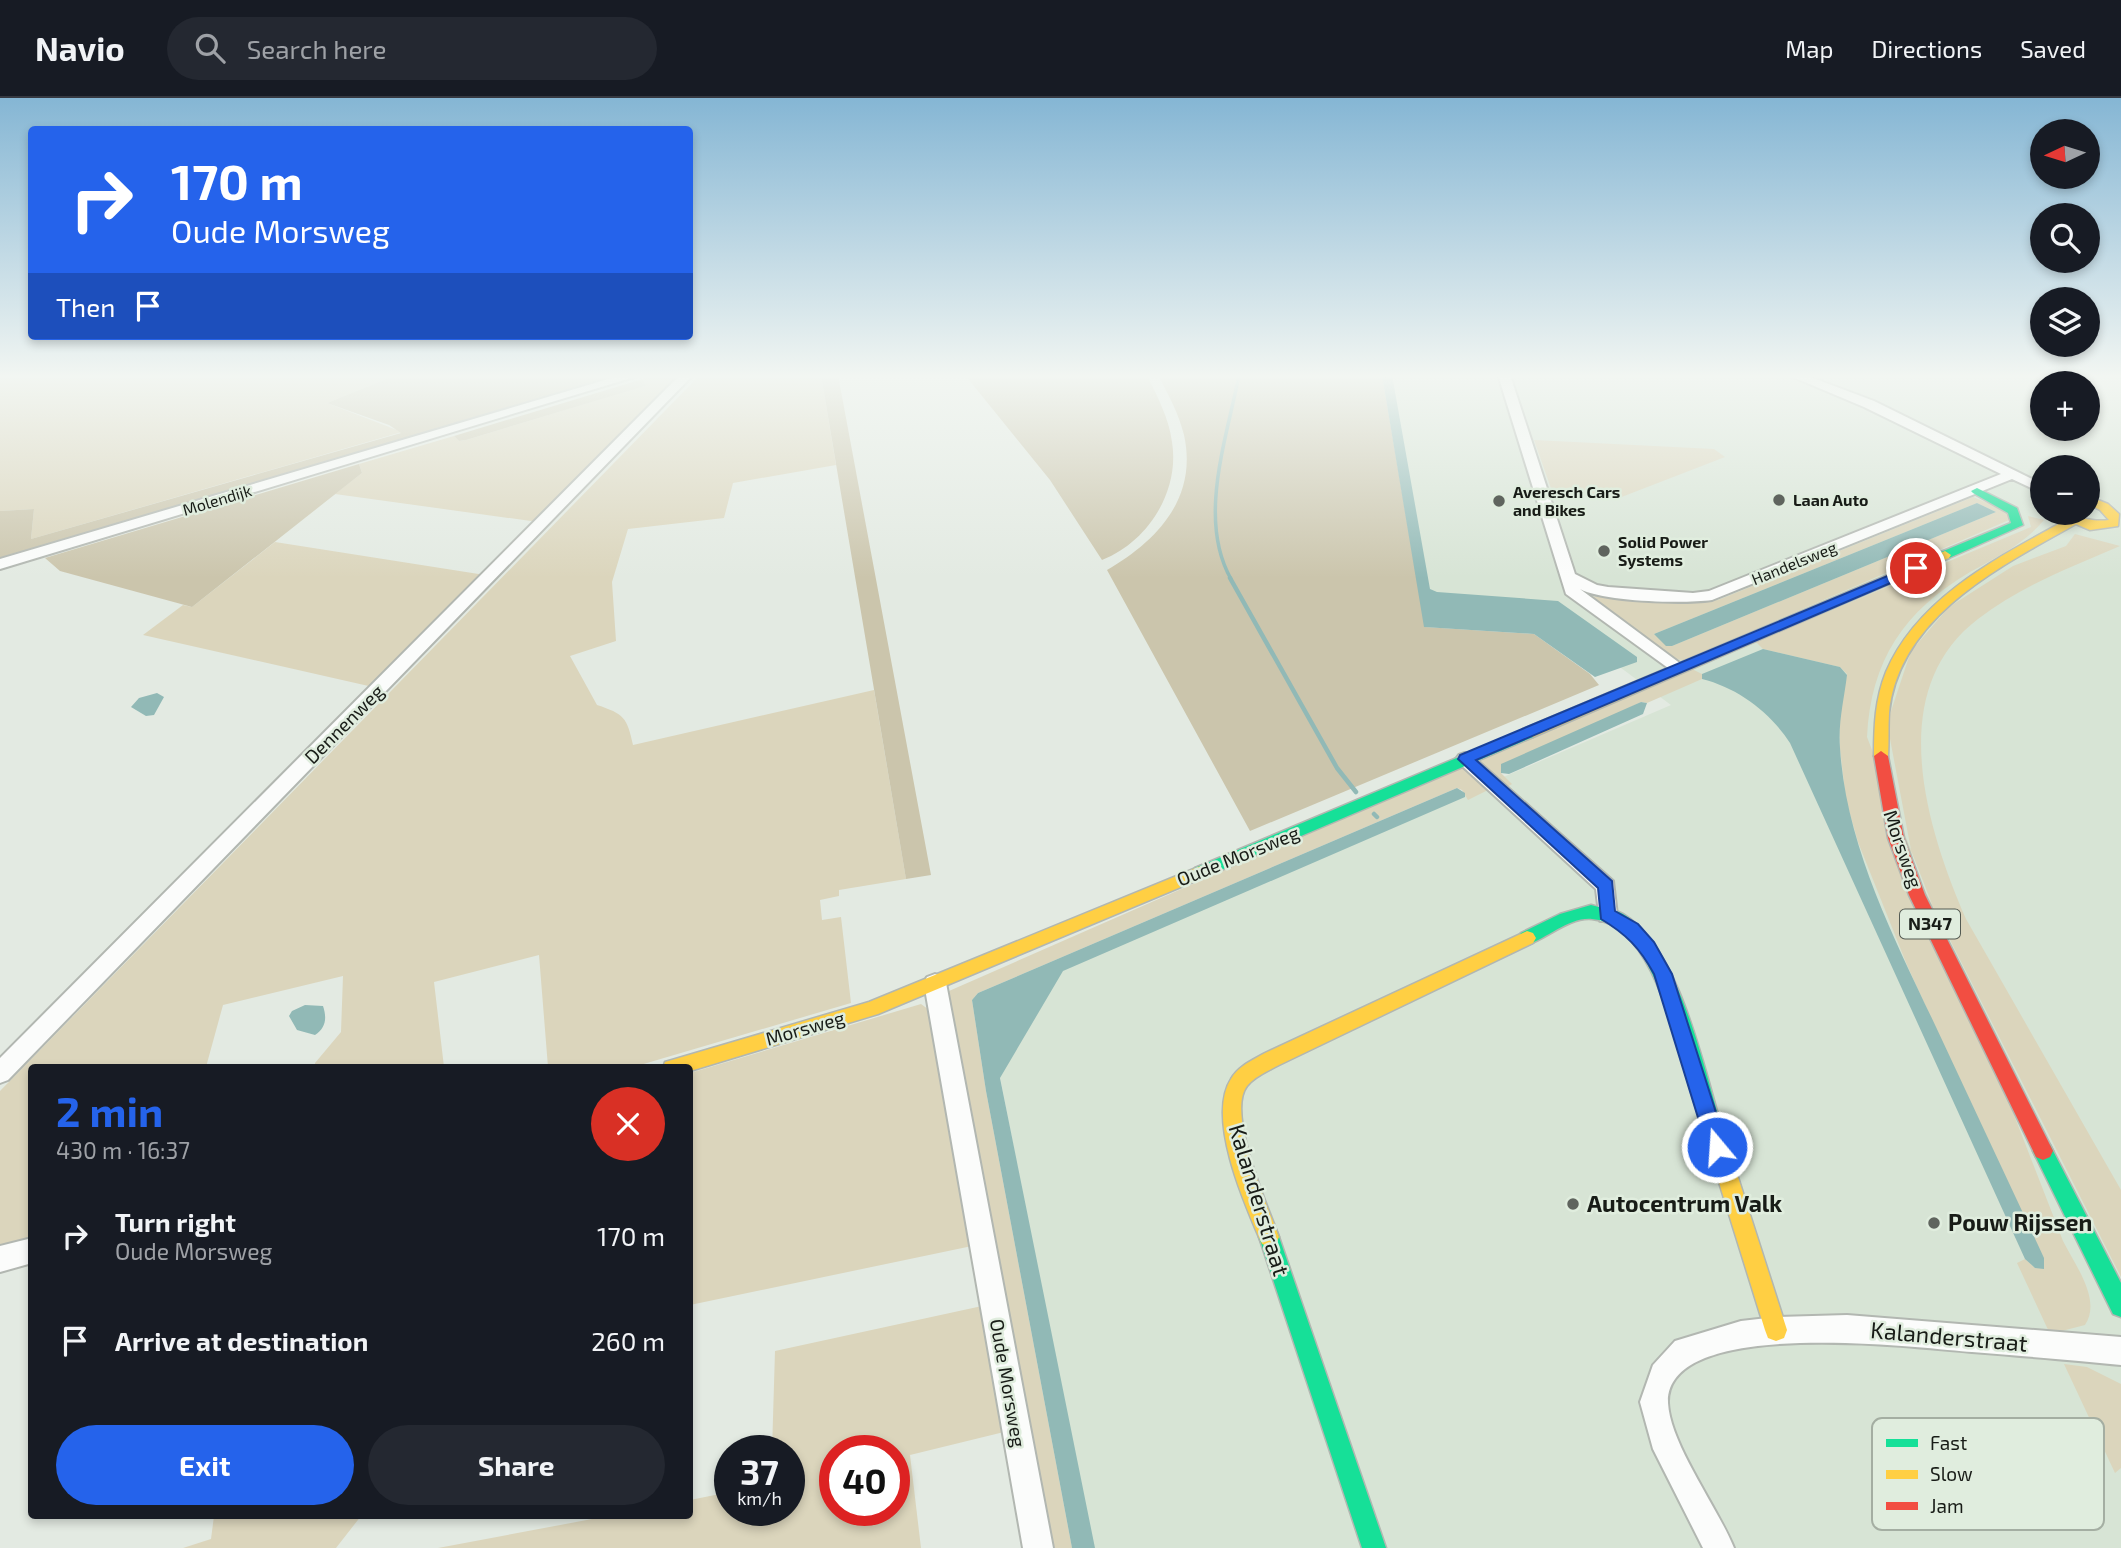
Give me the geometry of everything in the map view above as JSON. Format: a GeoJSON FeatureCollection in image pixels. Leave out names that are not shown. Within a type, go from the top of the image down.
{"type":"FeatureCollection","features":[{"type":"Feature","properties":{"kind":"street","name":"Molendijk"},"geometry":{"type":"LineString","coordinates":[[0,564],[408,443]]}},
{"type":"Feature","properties":{"kind":"street","name":"Dennenweg"},"geometry":{"type":"LineString","coordinates":[[0,1073],[620,443]]}},
{"type":"Feature","properties":{"kind":"street"},"geometry":{"type":"LineString","coordinates":[[1526,443],[1574,594],[1675,668]]}},
{"type":"Feature","properties":{"kind":"street"},"geometry":{"type":"LineString","coordinates":[[1949,443],[2030,483]]}},
{"type":"Feature","properties":{"kind":"street","name":"Handelsweg"},"geometry":{"type":"LineString","coordinates":[[1568,576],[1592,589],[1608,592],[1707,597],[1977,491],[2013,474]]}},
{"type":"Feature","properties":{"kind":"street","name":"Oude Morsweg"},"geometry":{"type":"LineString","coordinates":[[1038,1548],[936,983],[2017,525],[2018,517],[2014,511],[1977,491]]}},
{"type":"Feature","properties":{"kind":"street"},"geometry":{"type":"LineString","coordinates":[[2100,504],[2104,506],[2121,500]]}},
{"type":"Feature","properties":{"kind":"street","name":"N347"},"geometry":{"type":"LineString","coordinates":[[2087,525],[2116,527],[2115,517],[2104,506]]}},
{"type":"Feature","properties":{"kind":"street","name":"Morsweg"},"geometry":{"type":"LineString","coordinates":[[2055,525],[1946,600],[1916,629],[1899,657],[1886,692],[1880,730],[1882,771],[1889,811],[1935,936],[2121,1306]]}},
{"type":"Feature","properties":{"kind":"street"},"geometry":{"type":"LineString","coordinates":[[1465,759],[1606,886],[1607,915],[1639,935],[1663,974],[1776,1330]]}},
{"type":"Feature","properties":{"kind":"street","name":"Kalanderstraat"},"geometry":{"type":"LineString","coordinates":[[1374,1548],[1234,1132],[1230,1094],[1239,1079],[1272,1059],[1576,915],[1593,912],[1607,915]]}},
{"type":"Feature","properties":{"kind":"street","name":"Morsweg"},"geometry":{"type":"LineString","coordinates":[[686,1064],[872,1009],[936,983]]}},
{"type":"Feature","properties":{"kind":"street"},"geometry":{"type":"LineString","coordinates":[[0,1259],[28,1251]]}},
{"type":"Feature","properties":{"kind":"street","name":"Kalanderstraat"},"geometry":{"type":"LineString","coordinates":[[1719,1548],[1667,1449],[1654,1402],[1663,1375],[1685,1350],[1741,1335],[1776,1330],[1847,1328],[2121,1351]]}},
{"type":"Feature","properties":{"kind":"shaded area"},"geometry":{"type":"Polygon","coordinates":[[[0,443],[365,443],[31,539],[34,509],[0,511],[0,443]]]}},
{"type":"Feature","properties":{"kind":"shaded area"},"geometry":{"type":"Polygon","coordinates":[[[367,443],[402,443],[0,562],[0,511],[34,509],[31,539],[367,443]]]}},
{"type":"Feature","properties":{"kind":"shaded area"},"geometry":{"type":"Polygon","coordinates":[[[431,443],[616,443],[538,522],[335,494],[362,473],[359,464],[431,443]]]}},
{"type":"Feature","properties":{"kind":"shaded area"},"geometry":{"type":"Polygon","coordinates":[[[634,443],[832,443],[836,465],[733,483],[724,518],[628,529],[612,582],[616,641],[570,656],[597,705],[619,714],[626,722],[633,745],[874,690],[906,879],[839,890],[839,896],[820,900],[822,920],[841,917],[851,1003],[644,1064],[548,1064],[539,955],[434,982],[444,1064],[315,1064],[341,1032],[343,976],[223,1005],[207,1064],[28,1064],[28,1240],[0,1248],[0,1091],[634,443]]]}},
{"type":"Feature","properties":{"kind":"shaded area"},"geometry":{"type":"Polygon","coordinates":[[[832,443],[851,443],[931,875],[906,879],[832,443]]]}},
{"type":"Feature","properties":{"kind":"shaded area"},"geometry":{"type":"Polygon","coordinates":[[[1020,443],[1172,443],[1171,479],[1157,513],[1133,541],[1102,560],[1050,480],[1020,443]]]}},
{"type":"Feature","properties":{"kind":"shaded area"},"geometry":{"type":"Polygon","coordinates":[[[1185,443],[1394,443],[1425,627],[1534,634],[1590,674],[1599,685],[1250,831],[1107,570],[1142,546],[1170,515],[1185,479],[1185,443]]]}},
{"type":"Feature","properties":{"kind":"shaded area"},"geometry":{"type":"Polygon","coordinates":[[[1400,443],[2121,443],[2121,1548],[1092,1548],[985,1000],[1671,705],[1551,616],[1429,609],[1400,443]]]}},
{"type":"Feature","properties":{"kind":"shaded area"},"geometry":{"type":"Polygon","coordinates":[[[1535,443],[1714,449],[1725,457],[1619,498],[1553,494],[1535,443]]]}},
{"type":"Feature","properties":{"kind":"shaded area"},"geometry":{"type":"Polygon","coordinates":[[[359,464],[362,473],[192,607],[60,571],[45,558],[359,464]]]}},
{"type":"Feature","properties":{"kind":"shaded area"},"geometry":{"type":"Polygon","coordinates":[[[1973,497],[2006,510],[2009,520],[1684,660],[1673,659],[1588,596],[1690,603],[1718,600],[1973,497]],[[1977,503],[1654,634],[1672,646],[1996,512],[1977,503]]]}},
{"type":"Feature","properties":{"kind":"shaded area"},"geometry":{"type":"Polygon","coordinates":[[[2040,525],[2019,543],[1947,587],[1909,621],[1884,661],[1870,709],[1867,737],[2063,1241],[2089,1294],[2089,1315],[2085,1325],[2050,1334],[2017,1263],[2025,1259],[2035,1268],[2044,1268],[1907,965],[1858,842],[1846,800],[1840,749],[1839,710],[1847,674],[1840,667],[1763,649],[1756,642],[2040,525]]]}},
{"type":"Feature","properties":{"kind":"shaded area"},"geometry":{"type":"Polygon","coordinates":[[[2075,534],[2120,546],[2047,578],[1994,607],[1978,619],[1949,649],[1931,684],[1922,722],[1922,762],[1928,804],[1938,844],[1966,919],[2121,1190],[2121,1277],[1915,871],[1887,723],[1911,651],[1949,607],[2013,566],[2066,546],[2075,534]]]}},
{"type":"Feature","properties":{"kind":"shaded area"},"geometry":{"type":"Polygon","coordinates":[[[275,542],[485,575],[373,687],[143,635],[183,605],[192,607],[275,542]]]}},
{"type":"Feature","properties":{"kind":"shaded area"},"geometry":{"type":"Polygon","coordinates":[[[1692,669],[1702,674],[1702,679],[1647,703],[1641,702],[1501,773],[1512,784],[1504,789],[1476,760],[1692,669]]]}},
{"type":"Feature","properties":{"kind":"shaded area"},"geometry":{"type":"Polygon","coordinates":[[[1462,766],[1492,788],[1468,800],[1462,790],[1457,788],[978,993],[972,1000],[986,1091],[1072,1548],[1043,1548],[945,1000],[949,991],[1462,766]]]}},
{"type":"Feature","properties":{"kind":"shaded area"},"geometry":{"type":"Polygon","coordinates":[[[921,1004],[932,1012],[972,1246],[693,1304],[693,1072],[921,1004]]]}},
{"type":"Feature","properties":{"kind":"shaded area"},"geometry":{"type":"Polygon","coordinates":[[[982,1306],[1004,1432],[910,1455],[921,1548],[438,1548],[592,1519],[693,1519],[693,1499],[714,1495],[714,1526],[805,1526],[805,1435],[772,1435],[775,1351],[982,1306]]]}},
{"type":"Feature","properties":{"kind":"shaded area"},"geometry":{"type":"Polygon","coordinates":[[[2064,1364],[2087,1367],[2121,1384],[2121,1468],[2115,1473],[2104,1449],[2104,1418],[2089,1418],[2064,1364]]]}},
{"type":"Feature","properties":{"kind":"shaded area"},"geometry":{"type":"Polygon","coordinates":[[[214,1519],[359,1519],[336,1548],[183,1548],[211,1539],[214,1519]]]}},
{"type":"Feature","properties":{"kind":"water"},"geometry":{"type":"Polygon","coordinates":[[[1393,443],[1404,443],[1430,589],[1437,592],[1558,601],[1637,657],[1637,662],[1595,677],[1534,634],[1424,627],[1393,443]]]}},
{"type":"Feature","properties":{"kind":"water"},"geometry":{"type":"Polygon","coordinates":[[[1977,503],[1996,512],[1672,646],[1666,646],[1654,634],[1977,503]]]}},
{"type":"Feature","properties":{"kind":"water"},"geometry":{"type":"Polygon","coordinates":[[[1763,649],[1840,667],[1847,675],[1840,748],[1844,785],[1862,856],[1889,926],[2044,1258],[2044,1269],[2035,1268],[2025,1259],[1790,743],[1773,721],[1752,703],[1728,688],[1702,679],[1702,674],[1763,649]]]}},
{"type":"Feature","properties":{"kind":"water"},"geometry":{"type":"Polygon","coordinates":[[[157,693],[164,697],[154,715],[146,716],[131,707],[139,698],[157,693]]]}},
{"type":"Feature","properties":{"kind":"water"},"geometry":{"type":"Polygon","coordinates":[[[1641,702],[1647,703],[1643,714],[1509,774],[1501,773],[1501,764],[1641,702]]]}},
{"type":"Feature","properties":{"kind":"water"},"geometry":{"type":"Polygon","coordinates":[[[1457,788],[1465,793],[1465,797],[1063,971],[1000,1078],[1095,1548],[1072,1548],[986,1091],[972,1000],[978,993],[1457,788]]]}},
{"type":"Feature","properties":{"kind":"water"},"geometry":{"type":"Polygon","coordinates":[[[305,1005],[323,1006],[325,1022],[315,1035],[297,1030],[289,1016],[292,1011],[305,1005]]]}},
{"type":"Feature","properties":{"kind":"waterway"},"geometry":{"type":"LineString","coordinates":[[1224,443],[1215,505],[1216,531],[1221,556],[1231,579]]}},
{"type":"Feature","properties":{"kind":"waterway"},"geometry":{"type":"LineString","coordinates":[[1230,578],[1337,768],[1356,792]]}},
{"type":"Feature","properties":{"kind":"waterway"},"geometry":{"type":"LineString","coordinates":[[1374,814],[1377,817]]}},
{"type":"Feature","properties":{"kind":"traffic: fast"},"geometry":{"type":"LineString","coordinates":[[1945,555],[2017,525],[2013,511],[1977,491]]}},
{"type":"Feature","properties":{"kind":"traffic: fast"},"geometry":{"type":"LineString","coordinates":[[1201,872],[1528,733]]}},
{"type":"Feature","properties":{"kind":"traffic: fast"},"geometry":{"type":"LineString","coordinates":[[1527,938],[1566,918],[1591,912],[1616,918],[1637,936],[1655,962],[1670,994],[1709,1118]]}},
{"type":"Feature","properties":{"kind":"traffic: fast"},"geometry":{"type":"LineString","coordinates":[[2043,1151],[2121,1306]]}},
{"type":"Feature","properties":{"kind":"traffic: fast"},"geometry":{"type":"LineString","coordinates":[[1269,1237],[1374,1548]]}},
{"type":"Feature","properties":{"kind":"traffic: slow"},"geometry":{"type":"LineString","coordinates":[[2100,505],[2115,517],[2114,523],[2100,525]]}},
{"type":"Feature","properties":{"kind":"traffic: slow"},"geometry":{"type":"LineString","coordinates":[[1881,756],[1882,711],[1893,672],[1912,639],[1937,610],[1967,585],[2066,525]]}},
{"type":"Feature","properties":{"kind":"traffic: slow"},"geometry":{"type":"LineString","coordinates":[[2088,525],[2098,525]]}},
{"type":"Feature","properties":{"kind":"traffic: slow"},"geometry":{"type":"LineString","coordinates":[[1528,733],[1945,555]]}},
{"type":"Feature","properties":{"kind":"traffic: slow"},"geometry":{"type":"LineString","coordinates":[[686,1064],[872,1009],[1201,872]]}},
{"type":"Feature","properties":{"kind":"traffic: slow"},"geometry":{"type":"LineString","coordinates":[[1269,1237],[1235,1138],[1232,1099],[1240,1081],[1272,1059],[1527,938]]}},
{"type":"Feature","properties":{"kind":"traffic: slow"},"geometry":{"type":"LineString","coordinates":[[1709,1118],[1776,1330]]}},
{"type":"Feature","properties":{"kind":"traffic: jam"},"geometry":{"type":"LineString","coordinates":[[1881,756],[1896,838],[1917,895],[2043,1151]]}},
{"type":"Feature","properties":{"kind":"place","name":"Laan Auto"},"geometry":{"type":"Point","coordinates":[1779,500]}},
{"type":"Feature","properties":{"kind":"place","name":"Averesch Cars and Bikes"},"geometry":{"type":"Point","coordinates":[1499,501]}},
{"type":"Feature","properties":{"kind":"place","name":"Solid Power Systems"},"geometry":{"type":"Point","coordinates":[1604,551]}},
{"type":"Feature","properties":{"kind":"place","name":"Autocentrum Valk"},"geometry":{"type":"Point","coordinates":[1573,1204]}},
{"type":"Feature","properties":{"kind":"place","name":"Pouw Rijssen"},"geometry":{"type":"Point","coordinates":[1934,1223]}},
{"type":"Feature","properties":{"kind":"route"},"geometry":{"type":"LineString","coordinates":[[1717,1147],[1656,959],[1639,935],[1607,915],[1606,886],[1465,759],[1916,568]]}}]}
